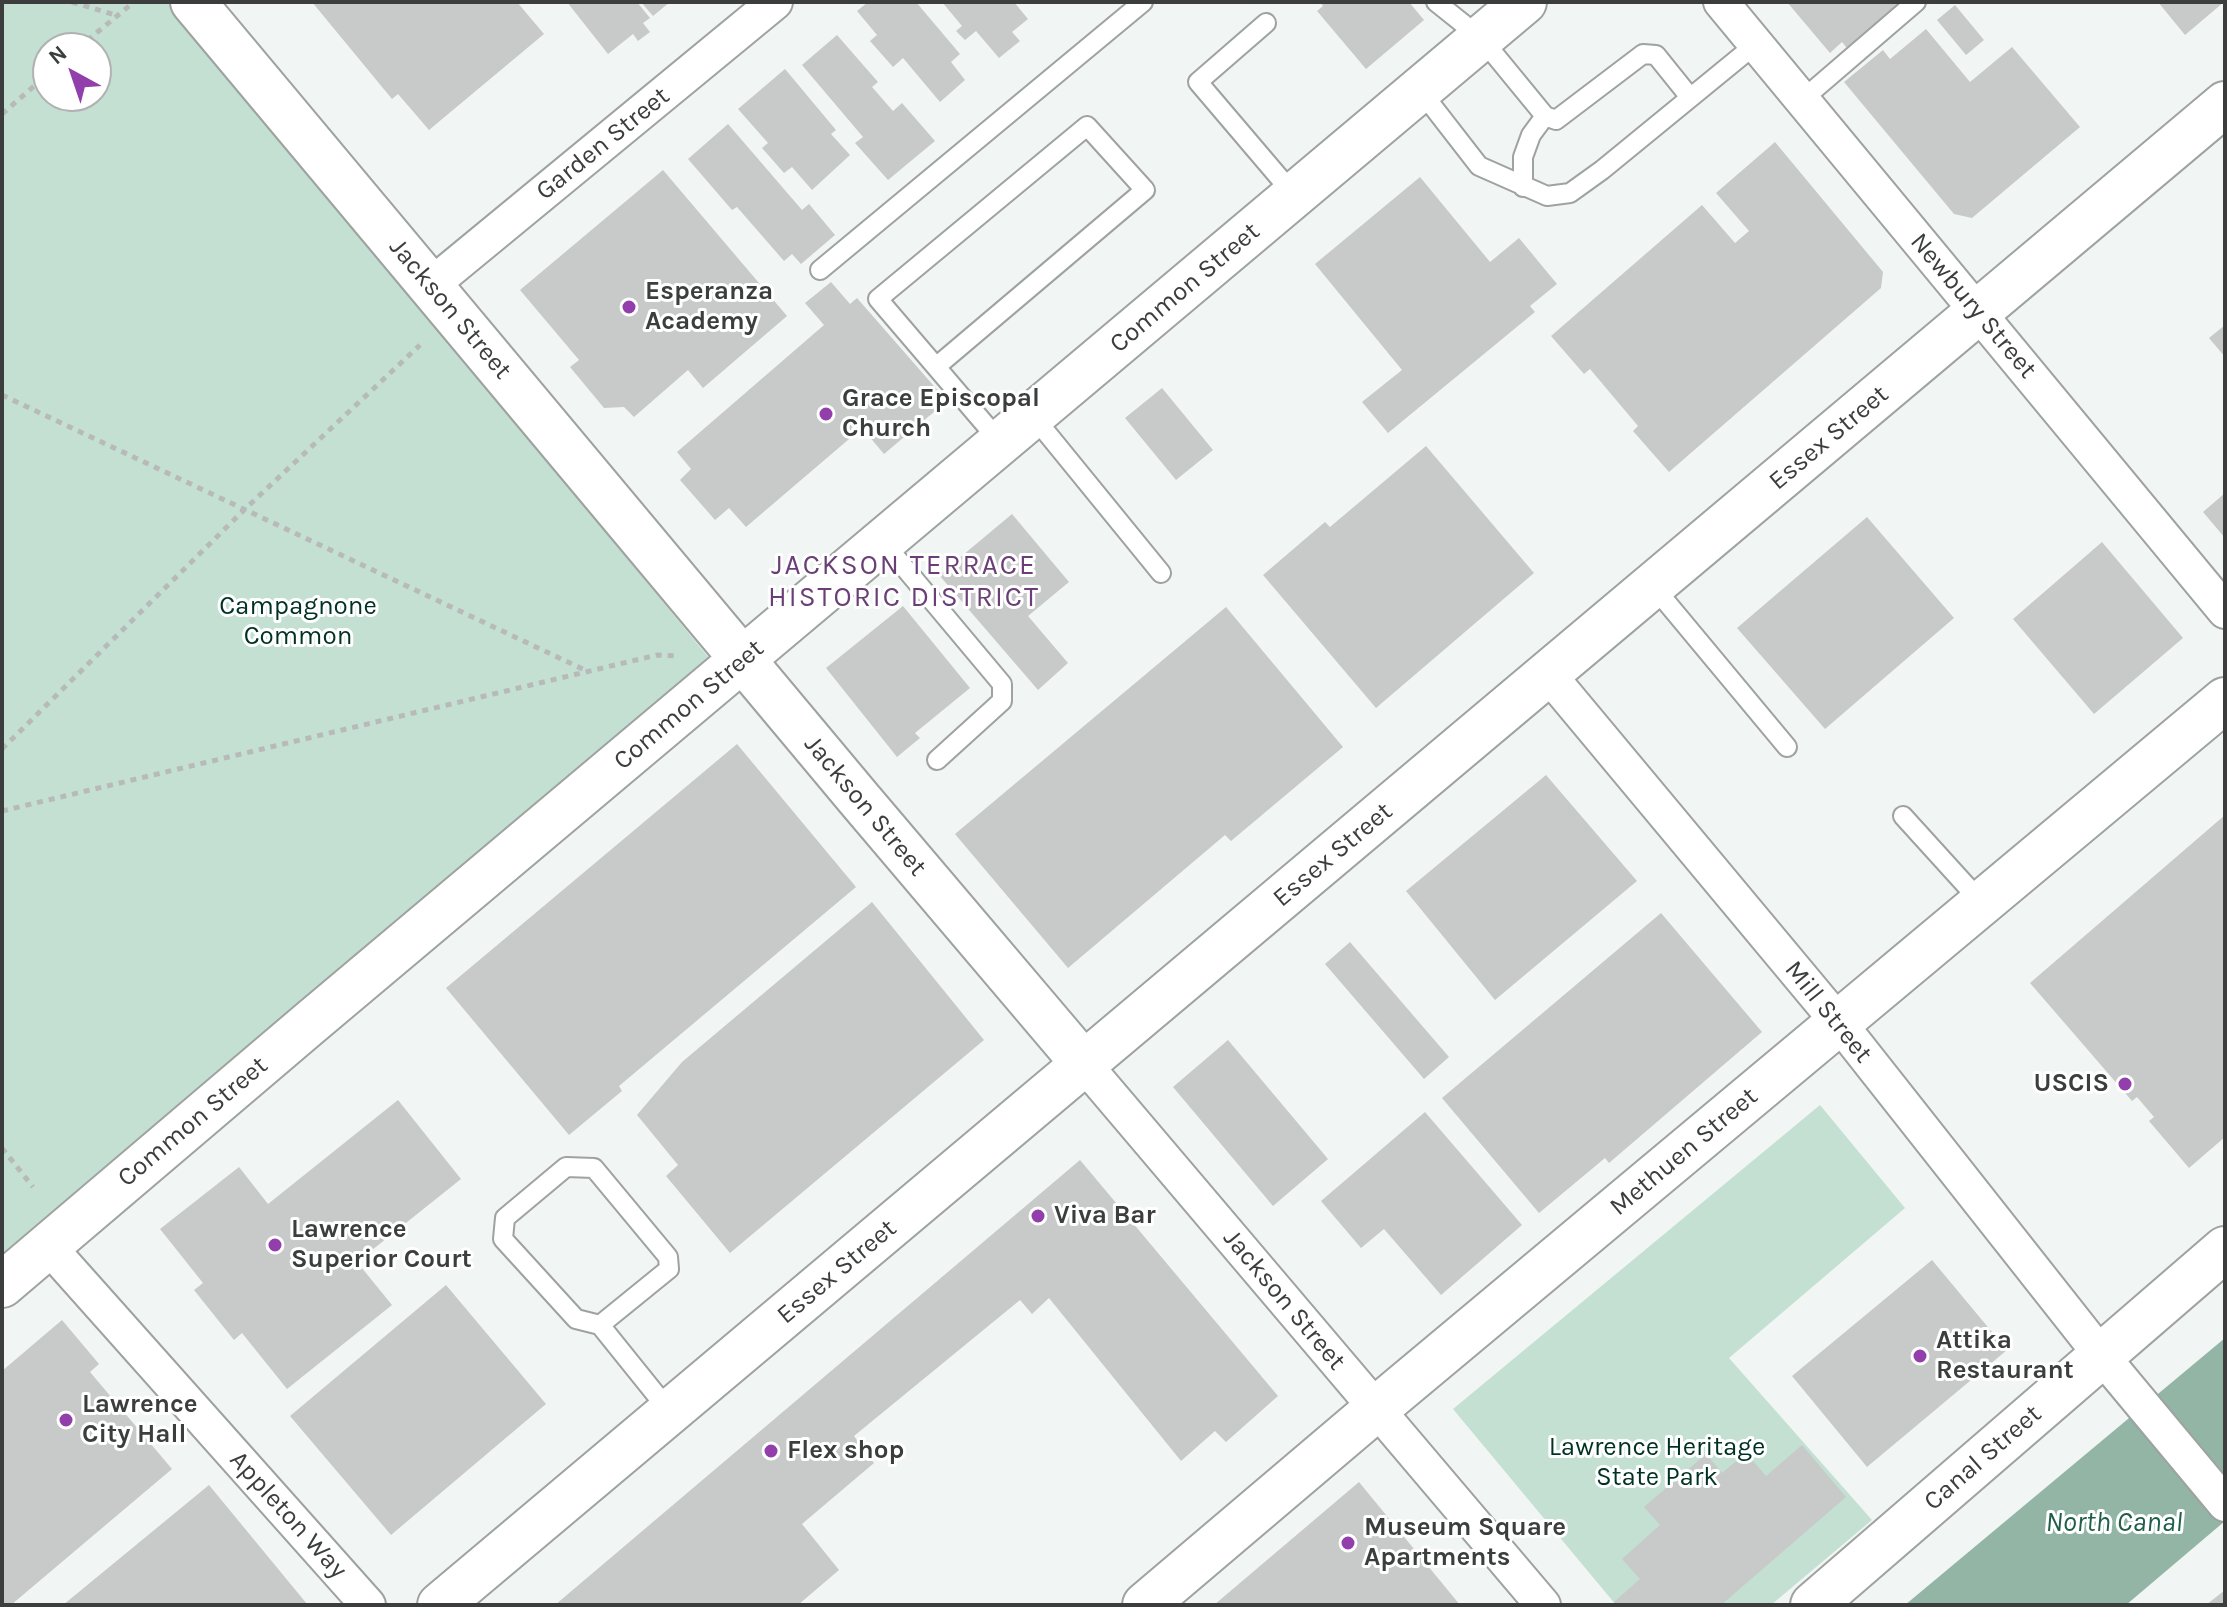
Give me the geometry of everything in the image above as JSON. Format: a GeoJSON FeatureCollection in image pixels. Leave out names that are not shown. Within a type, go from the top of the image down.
{"type":"FeatureCollection","features":[{"type":"Feature","properties":{"kind":"main road","name":"Jackson Street"},"geometry":{"type":"LineString","coordinates":[[193,2],[1084,1064]]}},
{"type":"Feature","properties":{"kind":"main road","name":"Common Street"},"geometry":{"type":"LineString","coordinates":[[2,1285],[1524,2]]}},
{"type":"Feature","properties":{"kind":"main road","name":"Essex Street"},"geometry":{"type":"LineString","coordinates":[[440,1605],[2225,104]]}},
{"type":"Feature","properties":{"kind":"main road","name":"Methuen Street"},"geometry":{"type":"LineString","coordinates":[[1145,1605],[2225,700]]}},
{"type":"Feature","properties":{"kind":"main road","name":"Canal Street"},"geometry":{"type":"LineString","coordinates":[[1813,1605],[2225,1249]]}},
{"type":"Feature","properties":{"kind":"street","name":"Garden Street"},"geometry":{"type":"LineString","coordinates":[[430,286],[775,2]]}},
{"type":"Feature","properties":{"kind":"street","name":"Newbury Street"},"geometry":{"type":"LineString","coordinates":[[1721,2],[2225,611]]}},
{"type":"Feature","properties":{"kind":"street","name":"Mill Street"},"geometry":{"type":"LineString","coordinates":[[1548,674],[1839,1023],[2101,1355],[2225,1504]]}},
{"type":"Feature","properties":{"kind":"street","name":"Jackson Street"},"geometry":{"type":"LineString","coordinates":[[1084,1064],[1543,1605]]}},
{"type":"Feature","properties":{"kind":"street","name":"Appleton Way"},"geometry":{"type":"LineString","coordinates":[[48,1246],[368,1605]]}},
{"type":"Feature","properties":{"kind":"lane"},"geometry":{"type":"LineString","coordinates":[[820,270],[1143,2]]}},
{"type":"Feature","properties":{"kind":"lane"},"geometry":{"type":"LineString","coordinates":[[1436,2],[1481,38],[1545,116],[1556,120],[1643,54],[1656,55],[1689,96]]}},
{"type":"Feature","properties":{"kind":"lane"},"geometry":{"type":"LineString","coordinates":[[1802,100],[1916,2]]}},
{"type":"Feature","properties":{"kind":"lane"},"geometry":{"type":"LineString","coordinates":[[1266,23],[1198,82],[1295,196]]}},
{"type":"Feature","properties":{"kind":"lane"},"geometry":{"type":"LineString","coordinates":[[1420,90],[1479,166],[1547,196],[1570,193],[1756,44]]}},
{"type":"Feature","properties":{"kind":"lane"},"geometry":{"type":"LineString","coordinates":[[1523,187],[1523,157],[1531,135],[1545,116]]}},
{"type":"Feature","properties":{"kind":"lane"},"geometry":{"type":"LineString","coordinates":[[937,366],[1145,190],[1087,126],[878,299],[937,366],[1017,429],[1161,573]]}},
{"type":"Feature","properties":{"kind":"lane"},"geometry":{"type":"LineString","coordinates":[[883,542],[1002,684],[1002,701],[937,760]]}},
{"type":"Feature","properties":{"kind":"lane"},"geometry":{"type":"LineString","coordinates":[[1653,586],[1787,747]]}},
{"type":"Feature","properties":{"kind":"lane"},"geometry":{"type":"LineString","coordinates":[[1903,816],[1982,903]]}},
{"type":"Feature","properties":{"kind":"lane"},"geometry":{"type":"LineString","coordinates":[[600,1325],[669,1269],[668,1257],[594,1168],[566,1167],[505,1218],[503,1239],[576,1319],[600,1325],[670,1412]]}},
{"type":"Feature","properties":{"kind":"path"},"geometry":{"type":"LineString","coordinates":[[72,2],[116,16]]}},
{"type":"Feature","properties":{"kind":"path"},"geometry":{"type":"LineString","coordinates":[[97,32],[134,2]]}},
{"type":"Feature","properties":{"kind":"path"},"geometry":{"type":"LineString","coordinates":[[2,114],[32,88]]}},
{"type":"Feature","properties":{"kind":"path"},"geometry":{"type":"LineString","coordinates":[[2,749],[245,509],[420,345]]}},
{"type":"Feature","properties":{"kind":"path"},"geometry":{"type":"LineString","coordinates":[[2,395],[588,671]]}},
{"type":"Feature","properties":{"kind":"path"},"geometry":{"type":"LineString","coordinates":[[2,811],[657,655],[743,660]]}},
{"type":"Feature","properties":{"kind":"path"},"geometry":{"type":"LineString","coordinates":[[2,1148],[33,1187]]}},
{"type":"Feature","properties":{"kind":"green space","name":"Campagnone Common"},"geometry":{"type":"Polygon","coordinates":[[[2,2],[171,2],[709,658],[2,1259],[2,2]]]}},
{"type":"Feature","properties":{"kind":"green space","name":"Lawrence Heritage State Park"},"geometry":{"type":"Polygon","coordinates":[[[1820,1105],[1905,1208],[1729,1358],[1872,1520],[1771,1605],[1616,1605],[1453,1409],[1820,1105]]]}},
{"type":"Feature","properties":{"kind":"water","name":"North Canal"},"geometry":{"type":"Polygon","coordinates":[[[2225,1338],[2225,1521],[2126,1605],[1905,1605],[2225,1338]]]}},
{"type":"Feature","properties":{"kind":"building"},"geometry":{"type":"Polygon","coordinates":[[[312,2],[517,2],[544,34],[429,130],[398,94],[392,99],[312,2]]]}},
{"type":"Feature","properties":{"kind":"building"},"geometry":{"type":"Polygon","coordinates":[[[567,2],[637,2],[650,18],[643,23],[650,32],[638,41],[633,34],[608,54],[567,2]]]}},
{"type":"Feature","properties":{"kind":"building"},"geometry":{"type":"Polygon","coordinates":[[[641,2],[670,2],[653,16],[641,2]]]}},
{"type":"Feature","properties":{"kind":"building"},"geometry":{"type":"Polygon","coordinates":[[[868,2],[916,2],[960,54],[951,62],[965,80],[940,102],[903,58],[893,67],[870,41],[877,35],[857,11],[868,2]]]}},
{"type":"Feature","properties":{"kind":"building"},"geometry":{"type":"Polygon","coordinates":[[[942,2],[1014,2],[1028,19],[1012,32],[1020,41],[999,58],[976,31],[965,40],[956,31],[962,26],[942,2]]]}},
{"type":"Feature","properties":{"kind":"building"},"geometry":{"type":"Polygon","coordinates":[[[1320,2],[1409,2],[1424,20],[1366,69],[1317,11],[1323,6],[1320,2]]]}},
{"type":"Feature","properties":{"kind":"building"},"geometry":{"type":"Polygon","coordinates":[[[1787,2],[1909,2],[1850,52],[1842,42],[1830,53],[1787,2]]]}},
{"type":"Feature","properties":{"kind":"building"},"geometry":{"type":"Polygon","coordinates":[[[2158,2],[2224,2],[2185,35],[2158,2]]]}},
{"type":"Feature","properties":{"kind":"building"},"geometry":{"type":"Polygon","coordinates":[[[1955,5],[1984,40],[1966,55],[1937,20],[1955,5]]]}},
{"type":"Feature","properties":{"kind":"building"},"geometry":{"type":"Polygon","coordinates":[[[1926,29],[1970,82],[2012,47],[2080,127],[1972,218],[1954,214],[1844,82],[1883,50],[1890,59],[1926,29]]]}},
{"type":"Feature","properties":{"kind":"building"},"geometry":{"type":"Polygon","coordinates":[[[837,35],[878,82],[872,87],[893,111],[902,103],[935,141],[888,180],[855,143],[863,137],[802,65],[837,35]]]}},
{"type":"Feature","properties":{"kind":"building"},"geometry":{"type":"Polygon","coordinates":[[[785,69],[836,130],[831,134],[850,155],[812,190],[792,167],[784,173],[762,148],[768,143],[738,109],[785,69]]]}},
{"type":"Feature","properties":{"kind":"building"},"geometry":{"type":"Polygon","coordinates":[[[728,124],[802,210],[809,204],[835,235],[801,264],[792,254],[784,261],[737,207],[732,210],[688,159],[728,124]]]}},
{"type":"Feature","properties":{"kind":"building"},"geometry":{"type":"Polygon","coordinates":[[[1775,142],[1883,272],[1881,288],[1669,472],[1633,431],[1638,426],[1590,369],[1584,374],[1551,336],[1702,205],[1735,243],[1749,231],[1716,193],[1775,142]]]}},
{"type":"Feature","properties":{"kind":"building"},"geometry":{"type":"Polygon","coordinates":[[[663,170],[787,316],[703,388],[688,370],[634,417],[624,407],[604,408],[570,367],[579,360],[520,290],[663,170]]]}},
{"type":"Feature","properties":{"kind":"building"},"geometry":{"type":"Polygon","coordinates":[[[1420,177],[1490,262],[1519,238],[1557,284],[1530,306],[1535,312],[1388,433],[1362,402],[1402,370],[1315,264],[1420,177]]]}},
{"type":"Feature","properties":{"kind":"building","name":"Grace Episcopal Church"},"geometry":{"type":"Polygon","coordinates":[[[831,282],[850,304],[857,298],[947,401],[884,454],[862,428],[746,527],[729,508],[715,520],[680,480],[691,469],[677,452],[824,325],[805,303],[831,282]]]}},
{"type":"Feature","properties":{"kind":"building"},"geometry":{"type":"Polygon","coordinates":[[[2225,325],[2225,357],[2209,338],[2225,325]]]}},
{"type":"Feature","properties":{"kind":"building"},"geometry":{"type":"Polygon","coordinates":[[[1162,388],[1213,450],[1176,480],[1125,418],[1162,388]]]}},
{"type":"Feature","properties":{"kind":"building"},"geometry":{"type":"Polygon","coordinates":[[[1426,446],[1534,573],[1376,708],[1263,575],[1325,522],[1330,527],[1426,446]]]}},
{"type":"Feature","properties":{"kind":"building"},"geometry":{"type":"Polygon","coordinates":[[[2225,493],[2225,538],[2203,512],[2225,493]]]}},
{"type":"Feature","properties":{"kind":"building"},"geometry":{"type":"Polygon","coordinates":[[[1012,514],[1069,582],[1028,616],[1068,663],[1038,690],[939,575],[1012,514]]]}},
{"type":"Feature","properties":{"kind":"building"},"geometry":{"type":"Polygon","coordinates":[[[1867,517],[1954,618],[1825,729],[1737,628],[1867,517]]]}},
{"type":"Feature","properties":{"kind":"building"},"geometry":{"type":"Polygon","coordinates":[[[2102,542],[2183,638],[2094,714],[2013,619],[2102,542]]]}},
{"type":"Feature","properties":{"kind":"building"},"geometry":{"type":"Polygon","coordinates":[[[903,606],[970,688],[915,733],[920,738],[897,757],[826,668],[903,606]]]}},
{"type":"Feature","properties":{"kind":"building"},"geometry":{"type":"Polygon","coordinates":[[[1226,607],[1343,747],[1231,841],[1225,835],[1068,968],[955,834],[1226,607]]]}},
{"type":"Feature","properties":{"kind":"building"},"geometry":{"type":"Polygon","coordinates":[[[737,744],[856,887],[619,1086],[622,1091],[569,1135],[446,988],[737,744]]]}},
{"type":"Feature","properties":{"kind":"building"},"geometry":{"type":"Polygon","coordinates":[[[1546,775],[1637,881],[1495,1000],[1406,891],[1546,775]]]}},
{"type":"Feature","properties":{"kind":"building"},"geometry":{"type":"Polygon","coordinates":[[[2225,815],[2225,1137],[2189,1168],[2149,1121],[2154,1117],[2137,1097],[2132,1101],[2030,983],[2225,815]]]}},
{"type":"Feature","properties":{"kind":"building"},"geometry":{"type":"Polygon","coordinates":[[[872,902],[984,1040],[730,1253],[666,1176],[678,1165],[637,1115],[682,1062],[872,902]]]}},
{"type":"Feature","properties":{"kind":"building"},"geometry":{"type":"Polygon","coordinates":[[[1661,913],[1762,1032],[1609,1163],[1605,1158],[1539,1213],[1442,1098],[1661,913]]]}},
{"type":"Feature","properties":{"kind":"building"},"geometry":{"type":"Polygon","coordinates":[[[1350,942],[1449,1057],[1424,1079],[1325,964],[1350,942]]]}},
{"type":"Feature","properties":{"kind":"building"},"geometry":{"type":"Polygon","coordinates":[[[1228,1040],[1328,1159],[1273,1206],[1173,1087],[1228,1040]]]}},
{"type":"Feature","properties":{"kind":"building","name":"Lawrence Superior Court"},"geometry":{"type":"Polygon","coordinates":[[[398,1100],[461,1179],[357,1262],[392,1305],[287,1389],[242,1333],[234,1340],[194,1290],[203,1283],[160,1229],[239,1167],[268,1204],[398,1100]]]}},
{"type":"Feature","properties":{"kind":"building"},"geometry":{"type":"Polygon","coordinates":[[[1425,1112],[1522,1225],[1441,1295],[1384,1229],[1361,1248],[1321,1201],[1425,1112]]]}},
{"type":"Feature","properties":{"kind":"building"},"geometry":{"type":"Polygon","coordinates":[[[1080,1160],[1278,1396],[1226,1442],[1215,1431],[1181,1461],[1049,1298],[1032,1314],[1020,1300],[854,1436],[874,1463],[802,1524],[839,1570],[798,1605],[555,1605],[1080,1160]]]}},
{"type":"Feature","properties":{"kind":"building"},"geometry":{"type":"Polygon","coordinates":[[[1932,1260],[2007,1350],[1867,1467],[1792,1376],[1932,1260]]]}},
{"type":"Feature","properties":{"kind":"building"},"geometry":{"type":"Polygon","coordinates":[[[446,1285],[546,1404],[391,1535],[290,1416],[446,1285]]]}},
{"type":"Feature","properties":{"kind":"building","name":"Lawrence City Hall"},"geometry":{"type":"Polygon","coordinates":[[[62,1320],[99,1364],[90,1372],[172,1469],[11,1605],[2,1605],[2,1371],[62,1320]]]}},
{"type":"Feature","properties":{"kind":"building"},"geometry":{"type":"Polygon","coordinates":[[[1802,1445],[1846,1497],[1721,1605],[1617,1605],[1614,1602],[1640,1579],[1622,1559],[1660,1525],[1644,1507],[1706,1454],[1722,1473],[1746,1453],[1766,1476],[1802,1445]]]}},
{"type":"Feature","properties":{"kind":"building","name":"Museum Square Apartments"},"geometry":{"type":"Polygon","coordinates":[[[1359,1482],[1460,1605],[1214,1605],[1359,1482]]]}},
{"type":"Feature","properties":{"kind":"building"},"geometry":{"type":"Polygon","coordinates":[[[209,1485],[307,1604],[63,1605],[209,1485]]]}},
{"type":"Feature","properties":{"kind":"building"},"geometry":{"type":"Polygon","coordinates":[[[2225,1590],[2225,1605],[2206,1605],[2225,1590]]]}},
{"type":"Feature","properties":{"kind":"place","name":"Esperanza Academy"},"geometry":{"type":"Point","coordinates":[629,307]}},
{"type":"Feature","properties":{"kind":"place","name":"Grace Episcopal Church"},"geometry":{"type":"Point","coordinates":[826,414]}},
{"type":"Feature","properties":{"kind":"place","name":"USCIS"},"geometry":{"type":"Point","coordinates":[2125,1084]}},
{"type":"Feature","properties":{"kind":"place","name":"Viva Bar"},"geometry":{"type":"Point","coordinates":[1038,1216]}},
{"type":"Feature","properties":{"kind":"place","name":"Lawrence Superior Court"},"geometry":{"type":"Point","coordinates":[275,1245]}},
{"type":"Feature","properties":{"kind":"place","name":"Attika Restaurant"},"geometry":{"type":"Point","coordinates":[1920,1356]}},
{"type":"Feature","properties":{"kind":"place","name":"Lawrence City Hall"},"geometry":{"type":"Point","coordinates":[66,1420]}},
{"type":"Feature","properties":{"kind":"place","name":"Flex shop"},"geometry":{"type":"Point","coordinates":[771,1451]}},
{"type":"Feature","properties":{"kind":"place","name":"Museum Square Apartments"},"geometry":{"type":"Point","coordinates":[1348,1543]}},
{"type":"Feature","properties":{"kind":"district","name":"JACKSON TERRACE HISTORIC DISTRICT"},"geometry":{"type":"Point","coordinates":[904,582]}}]}
